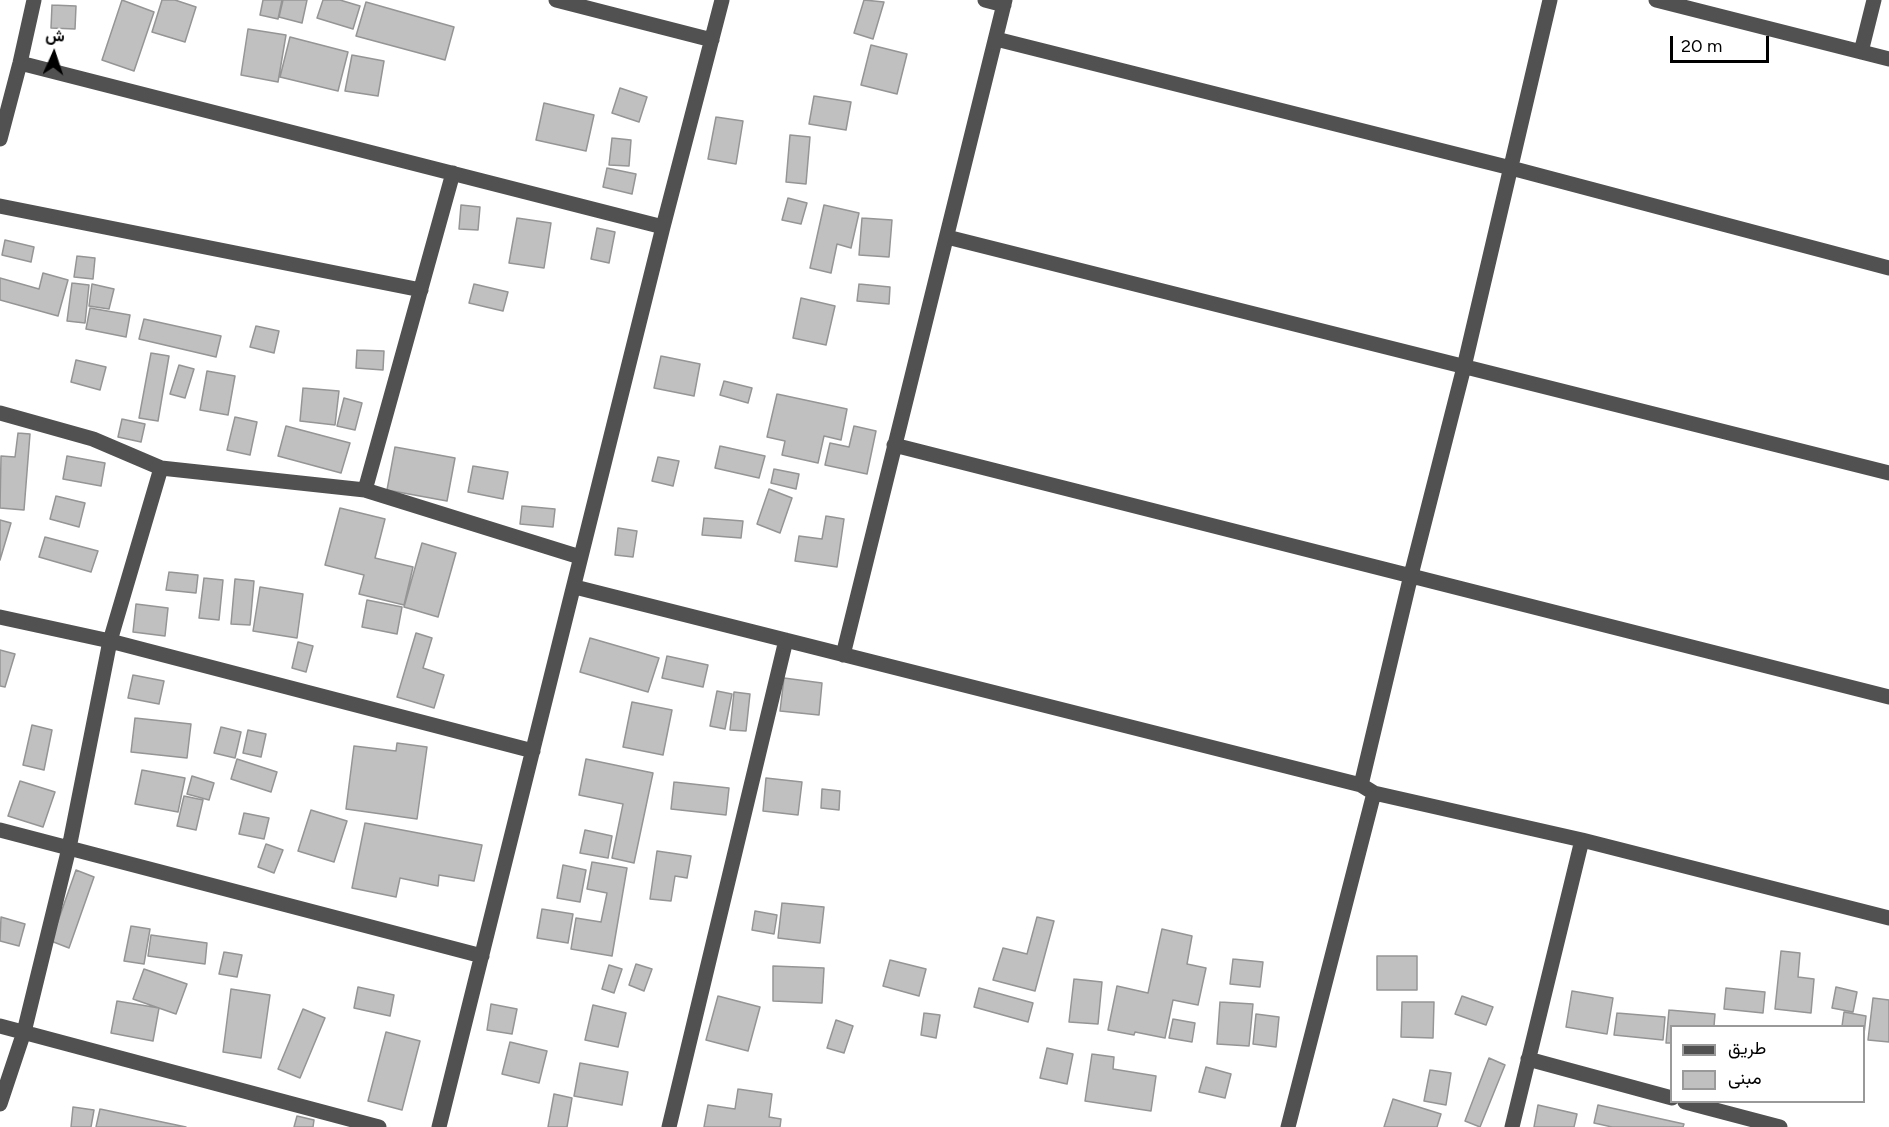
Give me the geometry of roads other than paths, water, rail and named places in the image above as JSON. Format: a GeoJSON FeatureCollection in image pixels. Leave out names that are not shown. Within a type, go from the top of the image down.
{"type":"FeatureCollection","features":[{"type":"Feature","properties":{"kind":"street"},"geometry":{"type":"LineString","coordinates":[[0,139],[34,0]]}},
{"type":"Feature","properties":{"kind":"street"},"geometry":{"type":"LineString","coordinates":[[556,0],[712,40]]}},
{"type":"Feature","properties":{"kind":"street"},"geometry":{"type":"LineString","coordinates":[[439,1127],[580,557],[722,0]]}},
{"type":"Feature","properties":{"kind":"street"},"geometry":{"type":"LineString","coordinates":[[843,655],[1005,2],[985,0]]}},
{"type":"Feature","properties":{"kind":"street"},"geometry":{"type":"LineString","coordinates":[[1288,1127],[1368,789],[1411,575],[1464,367],[1550,0]]}},
{"type":"Feature","properties":{"kind":"street"},"geometry":{"type":"LineString","coordinates":[[1656,0],[1889,59]]}},
{"type":"Feature","properties":{"kind":"street"},"geometry":{"type":"LineString","coordinates":[[1861,52],[1875,0]]}},
{"type":"Feature","properties":{"kind":"street"},"geometry":{"type":"LineString","coordinates":[[996,39],[1511,168],[1889,268]]}},
{"type":"Feature","properties":{"kind":"street"},"geometry":{"type":"LineString","coordinates":[[20,63],[663,227]]}},
{"type":"Feature","properties":{"kind":"street"},"geometry":{"type":"LineString","coordinates":[[365,490],[453,173]]}},
{"type":"Feature","properties":{"kind":"street"},"geometry":{"type":"LineString","coordinates":[[0,206],[421,290]]}},
{"type":"Feature","properties":{"kind":"street"},"geometry":{"type":"LineString","coordinates":[[946,237],[1889,473]]}},
{"type":"Feature","properties":{"kind":"street"},"geometry":{"type":"LineString","coordinates":[[0,413],[93,439],[160,468],[365,490],[580,557]]}},
{"type":"Feature","properties":{"kind":"street"},"geometry":{"type":"LineString","coordinates":[[894,446],[1889,697]]}},
{"type":"Feature","properties":{"kind":"street"},"geometry":{"type":"LineString","coordinates":[[0,1104],[24,1032],[69,848],[110,642],[160,468]]}},
{"type":"Feature","properties":{"kind":"street"},"geometry":{"type":"LineString","coordinates":[[574,587],[1368,789],[1582,840],[1889,918]]}},
{"type":"Feature","properties":{"kind":"street"},"geometry":{"type":"LineString","coordinates":[[0,616],[110,642],[533,751]]}},
{"type":"Feature","properties":{"kind":"street"},"geometry":{"type":"LineString","coordinates":[[669,1127],[786,640]]}},
{"type":"Feature","properties":{"kind":"street"},"geometry":{"type":"LineString","coordinates":[[0,830],[482,956]]}},
{"type":"Feature","properties":{"kind":"street"},"geometry":{"type":"LineString","coordinates":[[1512,1127],[1582,840]]}},
{"type":"Feature","properties":{"kind":"street"},"geometry":{"type":"LineString","coordinates":[[0,1026],[379,1127]]}},
{"type":"Feature","properties":{"kind":"street"},"geometry":{"type":"LineString","coordinates":[[1528,1059],[1670,1098]]}},
{"type":"Feature","properties":{"kind":"street"},"geometry":{"type":"LineString","coordinates":[[1692,1103],[1780,1127]]}}]}
